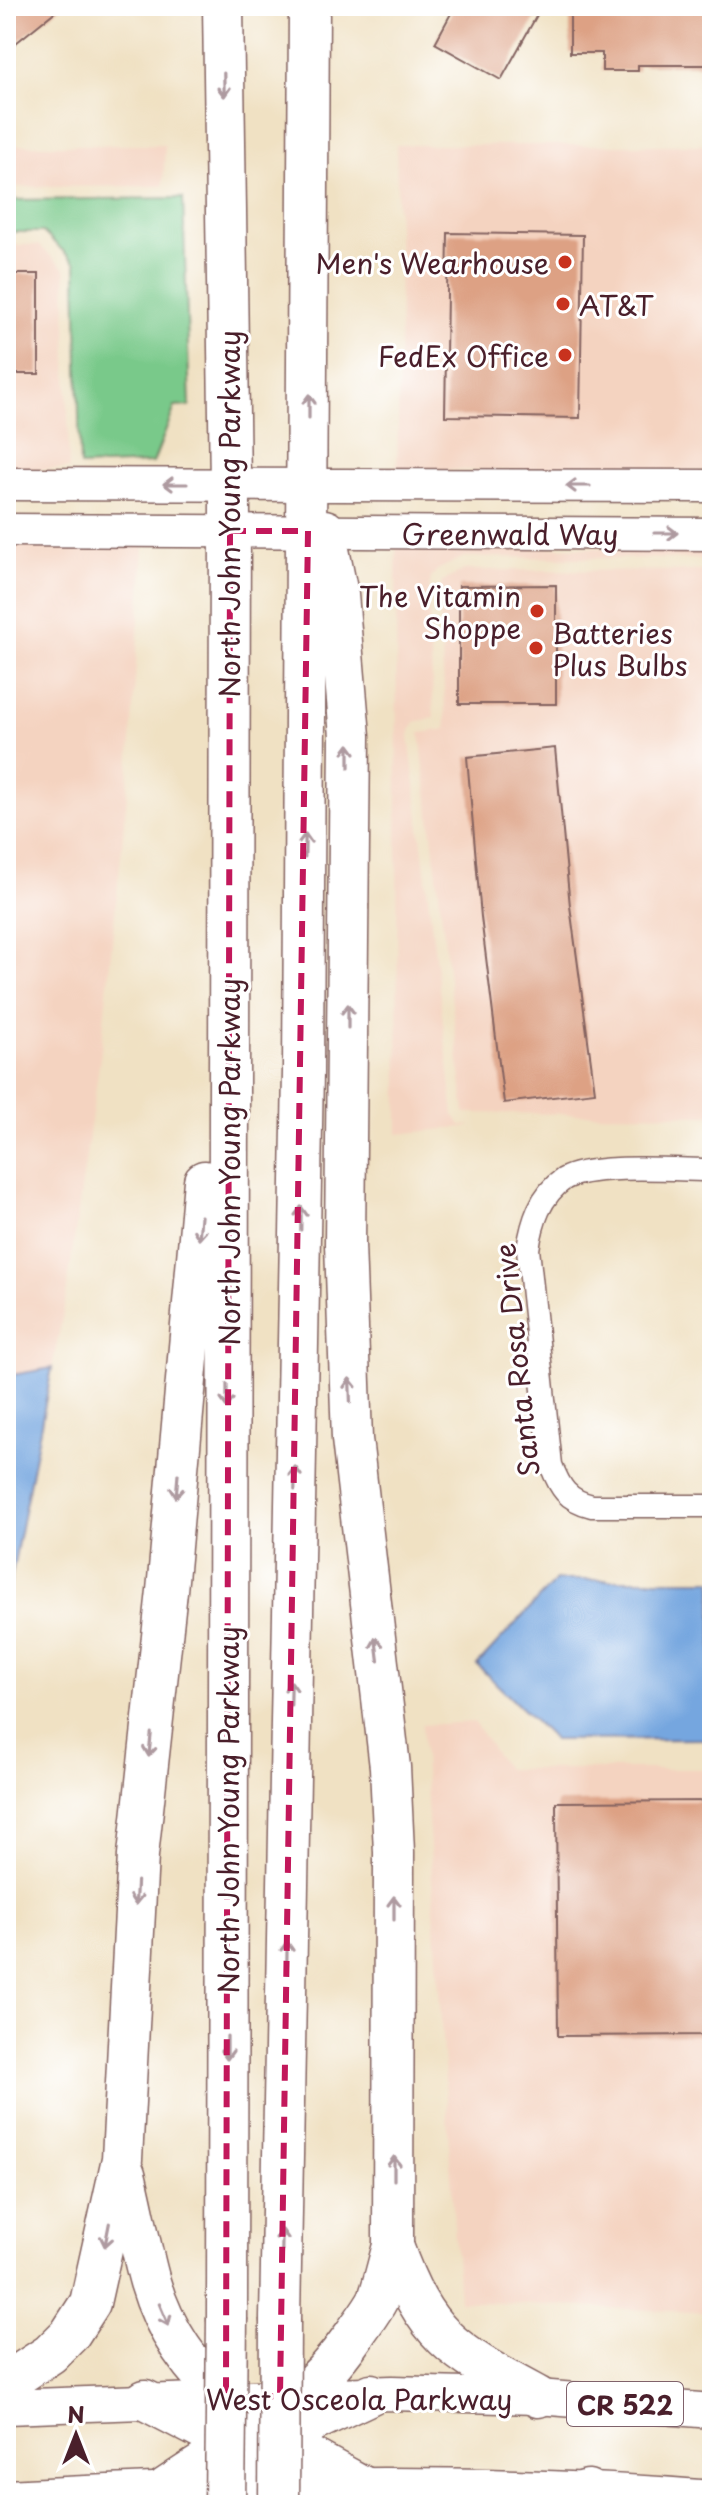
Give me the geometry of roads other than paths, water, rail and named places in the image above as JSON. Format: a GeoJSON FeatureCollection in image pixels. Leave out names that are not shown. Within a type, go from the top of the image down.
{"type":"FeatureCollection","features":[{"type":"Feature","properties":{"kind":"highway","name":"North John Young Parkway"},"geometry":{"type":"LineString","coordinates":[[197,2497],[227,2318],[230,484],[223,6]]}},
{"type":"Feature","properties":{"kind":"highway"},"geometry":{"type":"LineString","coordinates":[[288,2499],[280,2319],[316,532],[309,484],[309,6]]}},
{"type":"Feature","properties":{"kind":"highway"},"geometry":{"type":"LineString","coordinates":[[197,2497],[305,2396],[342,2353],[377,2301],[393,2246],[394,1852],[390,1767],[352,1439],[345,1244],[350,736],[338,595],[316,532]]}},
{"type":"Feature","properties":{"kind":"highway"},"geometry":{"type":"LineString","coordinates":[[6,2383],[50,2354],[70,2334],[90,2303],[122,2159],[138,1855],[167,1591],[209,1129],[228,814]]}},
{"type":"Feature","properties":{"kind":"highway"},"geometry":{"type":"LineString","coordinates":[[122,2159],[151,2284],[169,2327],[253,2443],[288,2499]]}},
{"type":"Feature","properties":{"kind":"highway"},"geometry":{"type":"LineString","coordinates":[[393,2246],[408,2288],[426,2319],[475,2363],[538,2397]]}},
{"type":"Feature","properties":{"kind":"highway"},"geometry":{"type":"LineString","coordinates":[[253,2443],[371,2394]]}},
{"type":"Feature","properties":{"kind":"highway"},"geometry":{"type":"LineString","coordinates":[[145,2400],[364,2487]]}},
{"type":"Feature","properties":{"kind":"highway"},"geometry":{"type":"LineString","coordinates":[[542,2505],[588,2490]]}},
{"type":"Feature","properties":{"kind":"main road","name":"West Osceola Parkway"},"geometry":{"type":"LineString","coordinates":[[6,2407],[371,2394],[538,2397],[712,2411]]}},
{"type":"Feature","properties":{"kind":"main road"},"geometry":{"type":"LineString","coordinates":[[6,2497],[288,2499],[364,2487],[588,2490],[712,2498]]}},
{"type":"Feature","properties":{"kind":"street","name":"Greenwald Way"},"geometry":{"type":"LineString","coordinates":[[6,484],[712,486]]}},
{"type":"Feature","properties":{"kind":"street","name":"Greenwald Way"},"geometry":{"type":"LineString","coordinates":[[6,530],[712,534]]}},
{"type":"Feature","properties":{"kind":"street","name":"Santa Rosa Drive"},"geometry":{"type":"LineString","coordinates":[[712,1170],[590,1171],[565,1179],[546,1197],[533,1221],[528,1249],[551,1465],[560,1488],[574,1502],[592,1506],[712,1506]]}},
{"type":"Feature","properties":{"kind":"water"},"geometry":{"type":"Polygon","coordinates":[[[52,1368],[6,1604],[6,1376],[52,1368]]]}},
{"type":"Feature","properties":{"kind":"water"},"geometry":{"type":"Polygon","coordinates":[[[556,1580],[712,1580],[712,1739],[554,1740],[477,1665],[556,1580]]]}},
{"type":"Feature","properties":{"kind":"place","name":"Men's Wearhouse"},"geometry":{"type":"Point","coordinates":[565,262]}},
{"type":"Feature","properties":{"kind":"place","name":"AT&T"},"geometry":{"type":"Point","coordinates":[563,304]}},
{"type":"Feature","properties":{"kind":"place","name":"FedEx Office"},"geometry":{"type":"Point","coordinates":[565,355]}},
{"type":"Feature","properties":{"kind":"place","name":"The Vitamin Shoppe"},"geometry":{"type":"Point","coordinates":[537,611]}},
{"type":"Feature","properties":{"kind":"place","name":"Batteries Plus Bulbs"},"geometry":{"type":"Point","coordinates":[536,648]}}]}
